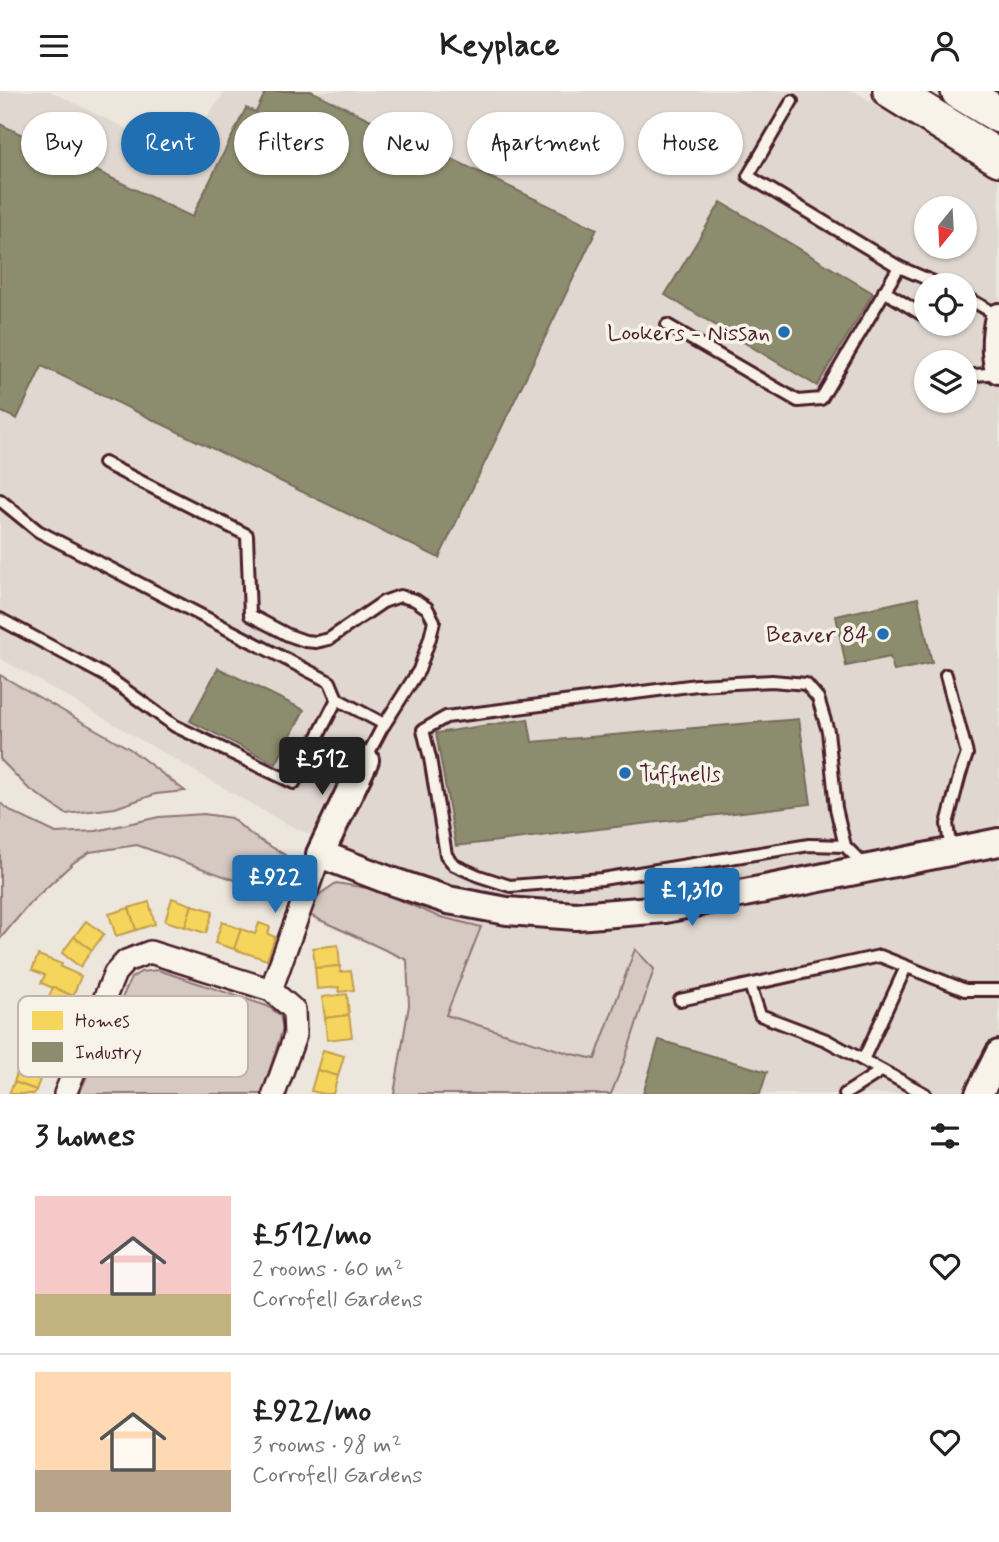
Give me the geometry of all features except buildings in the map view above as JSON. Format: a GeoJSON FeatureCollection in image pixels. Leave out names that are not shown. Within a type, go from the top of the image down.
{"type":"FeatureCollection","features":[{"type":"Feature","properties":{"kind":"highway"},"geometry":{"type":"LineString","coordinates":[[891,91],[999,157]]}},
{"type":"Feature","properties":{"kind":"highway"},"geometry":{"type":"LineString","coordinates":[[959,91],[999,115]]}},
{"type":"Feature","properties":{"kind":"street"},"geometry":{"type":"LineString","coordinates":[[999,317],[995,341],[999,371]]}},
{"type":"Feature","properties":{"kind":"street"},"geometry":{"type":"LineString","coordinates":[[271,990],[320,854],[365,760]]}},
{"type":"Feature","properties":{"kind":"street"},"geometry":{"type":"LineString","coordinates":[[320,854],[448,900],[507,911],[576,916],[665,909],[999,842]]}},
{"type":"Feature","properties":{"kind":"street"},"geometry":{"type":"LineString","coordinates":[[105,996],[115,973],[126,961],[150,952],[271,990],[294,1010],[295,1036],[274,1094]]}},
{"type":"Feature","properties":{"kind":"street"},"geometry":{"type":"LineString","coordinates":[[979,1094],[999,1054]]}},
{"type":"Feature","properties":{"kind":"street"},"geometry":{"type":"LineString","coordinates":[[65,1094],[72,1077]]}},
{"type":"Feature","properties":{"kind":"lane"},"geometry":{"type":"LineString","coordinates":[[792,101],[748,176],[914,273]]}},
{"type":"Feature","properties":{"kind":"lane"},"geometry":{"type":"LineString","coordinates":[[667,325],[797,401],[821,399],[899,267]]}},
{"type":"Feature","properties":{"kind":"lane"},"geometry":{"type":"LineString","coordinates":[[884,291],[914,310]]}},
{"type":"Feature","properties":{"kind":"lane"},"geometry":{"type":"LineString","coordinates":[[977,304],[999,317]]}},
{"type":"Feature","properties":{"kind":"lane"},"geometry":{"type":"LineString","coordinates":[[977,374],[999,371]]}},
{"type":"Feature","properties":{"kind":"lane"},"geometry":{"type":"LineString","coordinates":[[104,463],[247,535],[250,615],[288,635],[305,641],[329,639],[383,602],[400,596],[415,600],[427,608],[434,621],[419,670],[365,760]]}},
{"type":"Feature","properties":{"kind":"lane"},"geometry":{"type":"LineString","coordinates":[[0,500],[38,531],[330,682],[337,699],[384,725]]}},
{"type":"Feature","properties":{"kind":"lane"},"geometry":{"type":"LineString","coordinates":[[0,619],[106,676],[175,726],[294,783],[337,699]]}},
{"type":"Feature","properties":{"kind":"lane"},"geometry":{"type":"LineString","coordinates":[[946,675],[967,754],[947,824],[951,852]]}},
{"type":"Feature","properties":{"kind":"lane"},"geometry":{"type":"LineString","coordinates":[[845,846],[809,845],[602,879],[510,886],[454,865],[446,855],[424,730],[446,717],[696,685],[772,681],[806,684],[818,698],[828,731],[836,808],[845,846],[867,868]]}},
{"type":"Feature","properties":{"kind":"lane"},"geometry":{"type":"LineString","coordinates":[[680,1000],[880,956],[965,990],[999,990]]}},
{"type":"Feature","properties":{"kind":"lane"},"geometry":{"type":"LineString","coordinates":[[863,1060],[905,967]]}},
{"type":"Feature","properties":{"kind":"lane"},"geometry":{"type":"LineString","coordinates":[[750,985],[760,1015],[827,1040],[925,1094]]}},
{"type":"Feature","properties":{"kind":"lane"},"geometry":{"type":"LineString","coordinates":[[845,1094],[881,1070]]}},
{"type":"Feature","properties":{"kind":"shaded area"},"geometry":{"type":"Polygon","coordinates":[[[0,91],[50,91],[92,112],[21,112],[21,175],[107,175],[107,119],[121,126],[121,175],[220,175],[220,112],[211,112],[226,91],[854,91],[999,180],[999,1094],[406,1094],[466,889],[417,879],[286,824],[0,658],[0,91]]]}},
{"type":"Feature","properties":{"kind":"shaded area"},"geometry":{"type":"Polygon","coordinates":[[[0,675],[130,749],[185,791],[156,794],[115,808],[66,814],[27,787],[0,759],[0,675]]]}},
{"type":"Feature","properties":{"kind":"shaded area"},"geometry":{"type":"Polygon","coordinates":[[[0,803],[14,813],[56,833],[96,831],[159,817],[204,814],[231,818],[253,836],[285,855],[292,873],[285,898],[137,845],[90,852],[73,863],[30,903],[0,939],[0,803]]]}},
{"type":"Feature","properties":{"kind":"shaded area"},"geometry":{"type":"Polygon","coordinates":[[[336,883],[373,889],[437,916],[481,927],[446,1015],[595,1059],[635,949],[654,969],[611,1094],[394,1094],[409,1005],[407,960],[305,913],[320,894],[336,883]]]}},
{"type":"Feature","properties":{"kind":"shaded area"},"geometry":{"type":"Polygon","coordinates":[[[158,970],[237,996],[123,996],[131,978],[141,972],[158,970]]]}},
{"type":"Feature","properties":{"kind":"shaded area"},"geometry":{"type":"Polygon","coordinates":[[[248,1000],[267,1006],[280,1015],[283,1028],[262,1094],[79,1094],[87,1077],[248,1077],[248,1000]]]}},
{"type":"Feature","properties":{"kind":"place","name":"Lookers - Nissan"},"geometry":{"type":"Point","coordinates":[784,332]}},
{"type":"Feature","properties":{"kind":"place","name":"Beaver 84"},"geometry":{"type":"Point","coordinates":[883,634]}},
{"type":"Feature","properties":{"kind":"place","name":"Tuffnells"},"geometry":{"type":"Point","coordinates":[625,773]}}]}
